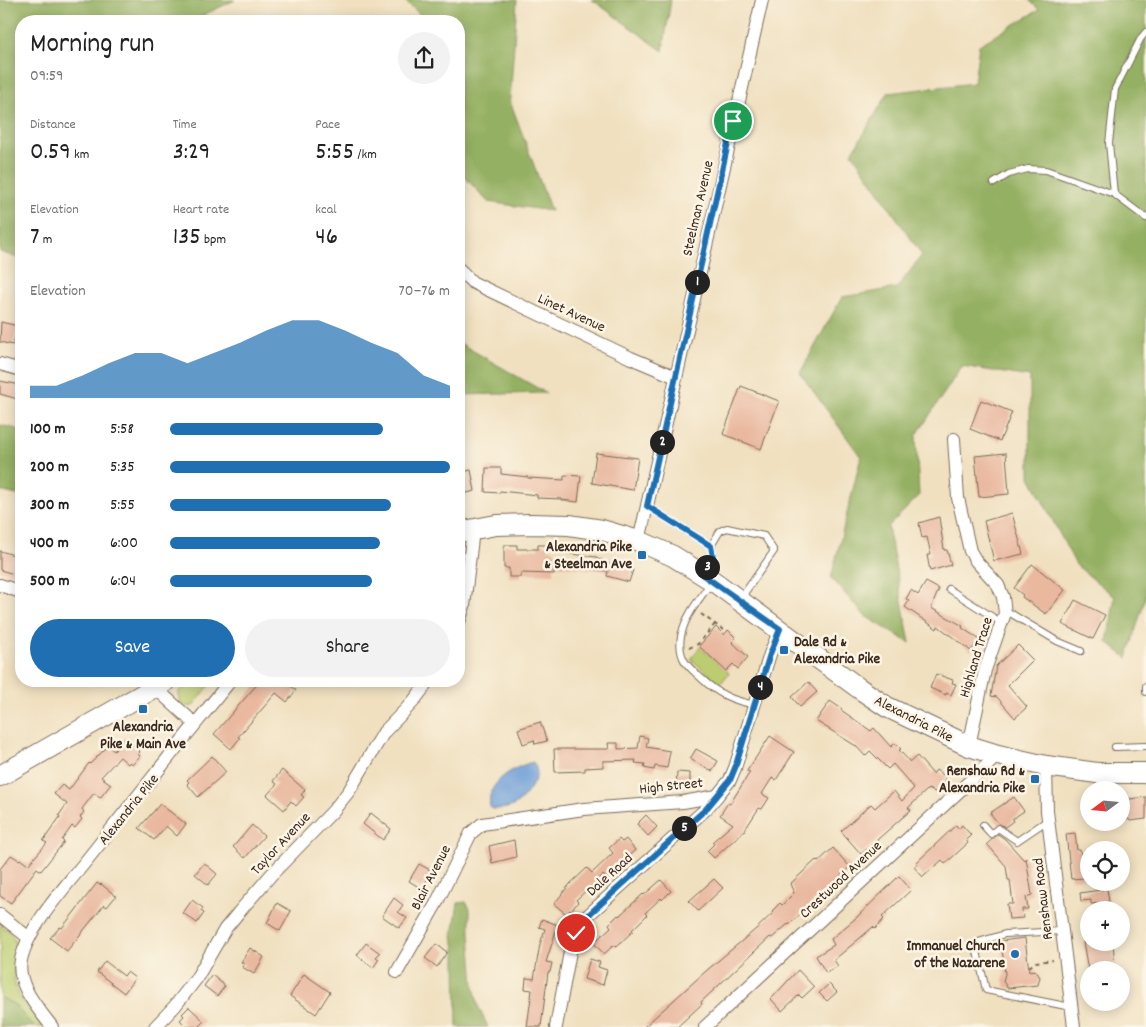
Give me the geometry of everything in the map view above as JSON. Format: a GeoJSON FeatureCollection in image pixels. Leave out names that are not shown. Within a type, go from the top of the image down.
{"type":"FeatureCollection","features":[{"type":"Feature","properties":{"kind":"main road","name":"Alexandria Pike"},"geometry":{"type":"LineString","coordinates":[[466,531],[505,525],[569,525],[602,530],[639,541],[673,556],[708,578],[887,707],[969,746],[1046,766],[1097,773],[1146,773]]}},
{"type":"Feature","properties":{"kind":"main road"},"geometry":{"type":"LineString","coordinates":[[0,776],[149,687]]}},
{"type":"Feature","properties":{"kind":"street","name":"Steelman Avenue"},"geometry":{"type":"LineString","coordinates":[[639,541],[762,0]]}},
{"type":"Feature","properties":{"kind":"street","name":"Linet Avenue"},"geometry":{"type":"LineString","coordinates":[[465,275],[472,282],[488,290],[622,354],[676,377]]}},
{"type":"Feature","properties":{"kind":"street"},"geometry":{"type":"LineString","coordinates":[[0,364],[15,368]]}},
{"type":"Feature","properties":{"kind":"street","name":"Highland Trace"},"geometry":{"type":"LineString","coordinates":[[954,439],[958,498],[970,551],[976,561],[998,585],[1003,597],[1005,610],[985,670],[969,746]]}},
{"type":"Feature","properties":{"kind":"street"},"geometry":{"type":"LineString","coordinates":[[465,568],[466,531]]}},
{"type":"Feature","properties":{"kind":"street"},"geometry":{"type":"LineString","coordinates":[[0,585],[15,590]]}},
{"type":"Feature","properties":{"kind":"street","name":"High Street"},"geometry":{"type":"LineString","coordinates":[[508,820],[584,809],[683,802],[717,796],[730,780],[735,768],[770,654],[780,629]]}},
{"type":"Feature","properties":{"kind":"street"},"geometry":{"type":"LineString","coordinates":[[160,687],[195,724]]}},
{"type":"Feature","properties":{"kind":"street","name":"Alexandria Pike"},"geometry":{"type":"LineString","coordinates":[[52,1027],[33,1002],[27,991],[22,974],[21,961],[28,938],[56,898],[225,687]]}},
{"type":"Feature","properties":{"kind":"street","name":"Taylor Avenue"},"geometry":{"type":"LineString","coordinates":[[155,1027],[175,1006],[196,979],[225,929],[271,875],[333,811],[349,791],[384,732],[412,704],[424,687]]}},
{"type":"Feature","properties":{"kind":"street","name":"Crestwood Avenue"},"geometry":{"type":"LineString","coordinates":[[705,1027],[998,755]]}},
{"type":"Feature","properties":{"kind":"street","name":"Renshaw Road"},"geometry":{"type":"LineString","coordinates":[[1046,766],[1048,820],[1074,1027]]}},
{"type":"Feature","properties":{"kind":"street","name":"Dale Road"},"geometry":{"type":"LineString","coordinates":[[556,1027],[572,941],[585,918],[706,809],[717,796]]}},
{"type":"Feature","properties":{"kind":"street","name":"Blair Avenue"},"geometry":{"type":"LineString","coordinates":[[397,972],[436,904],[470,833],[482,824],[508,820]]}},
{"type":"Feature","properties":{"kind":"street"},"geometry":{"type":"LineString","coordinates":[[0,915],[28,938]]}},
{"type":"Feature","properties":{"kind":"lane"},"geometry":{"type":"LineString","coordinates":[[1114,194],[1109,143],[1115,89],[1141,38],[1146,32]]}},
{"type":"Feature","properties":{"kind":"lane"},"geometry":{"type":"LineString","coordinates":[[994,183],[1009,174],[1028,169],[1046,170],[1114,194],[1146,218]]}},
{"type":"Feature","properties":{"kind":"lane"},"geometry":{"type":"LineString","coordinates":[[647,506],[711,546]]}},
{"type":"Feature","properties":{"kind":"lane"},"geometry":{"type":"LineString","coordinates":[[740,601],[774,552],[764,536],[726,528],[720,531],[711,546],[713,557],[708,578],[686,618],[681,648],[682,658],[687,665],[716,691],[732,700],[755,705]]}},
{"type":"Feature","properties":{"kind":"lane"},"geometry":{"type":"LineString","coordinates":[[949,589],[1002,623]]}},
{"type":"Feature","properties":{"kind":"lane"},"geometry":{"type":"LineString","coordinates":[[1005,610],[1057,641],[1080,651]]}},
{"type":"Feature","properties":{"kind":"lane"},"geometry":{"type":"LineString","coordinates":[[1146,686],[1146,692]]}},
{"type":"Feature","properties":{"kind":"lane"},"geometry":{"type":"LineString","coordinates":[[1115,747],[1146,746]]}},
{"type":"Feature","properties":{"kind":"lane"},"geometry":{"type":"LineString","coordinates":[[983,825],[991,834],[998,828],[1017,841],[1048,820]]}},
{"type":"Feature","properties":{"kind":"lane"},"geometry":{"type":"LineString","coordinates":[[1062,931],[1005,934],[975,943],[986,990],[1071,1007]]}},
{"type":"Feature","properties":{"kind":"path"},"geometry":{"type":"LineString","coordinates":[[692,608],[716,623],[726,632]]}},
{"type":"Feature","properties":{"kind":"path"},"geometry":{"type":"LineString","coordinates":[[681,648],[692,648],[698,644],[716,623]]}},
{"type":"Feature","properties":{"kind":"path"},"geometry":{"type":"LineString","coordinates":[[1028,966],[1036,962],[1058,960]]}},
{"type":"Feature","properties":{"kind":"green space"},"geometry":{"type":"Polygon","coordinates":[[[0,0],[235,0],[204,15],[15,15],[15,257],[0,252],[0,0]]]}},
{"type":"Feature","properties":{"kind":"green space"},"geometry":{"type":"Polygon","coordinates":[[[404,0],[517,0],[510,101],[551,211],[488,202],[465,177],[465,15],[420,15],[404,0]]]}},
{"type":"Feature","properties":{"kind":"green space"},"geometry":{"type":"Polygon","coordinates":[[[591,0],[671,0],[663,51],[594,1],[591,0]]]}},
{"type":"Feature","properties":{"kind":"green space"},"geometry":{"type":"Polygon","coordinates":[[[1029,0],[1146,0],[1146,596],[1127,658],[1107,642],[1115,597],[1076,565],[1030,477],[1030,377],[962,366],[916,436],[919,496],[888,527],[910,643],[865,616],[831,578],[861,457],[800,373],[842,297],[897,288],[922,255],[852,153],[888,93],[974,83],[979,45],[1039,10],[1029,0]]]}},
{"type":"Feature","properties":{"kind":"green space"},"geometry":{"type":"Polygon","coordinates":[[[465,346],[546,393],[465,395],[465,346]]]}},
{"type":"Feature","properties":{"kind":"green space"},"geometry":{"type":"Polygon","coordinates":[[[0,425],[15,429],[15,495],[0,491],[0,425]]]}},
{"type":"Feature","properties":{"kind":"green space"},"geometry":{"type":"Polygon","coordinates":[[[700,647],[729,673],[720,684],[691,659],[700,647]]]}},
{"type":"Feature","properties":{"kind":"green space"},"geometry":{"type":"Polygon","coordinates":[[[186,687],[208,687],[193,706],[183,705],[180,701],[179,691],[186,687]]]}},
{"type":"Feature","properties":{"kind":"green space"},"geometry":{"type":"Polygon","coordinates":[[[466,902],[470,909],[474,986],[478,1006],[488,1027],[457,1027],[456,957],[453,935],[458,903],[466,902]]]}},
{"type":"Feature","properties":{"kind":"green space"},"geometry":{"type":"Polygon","coordinates":[[[0,925],[11,934],[14,940],[14,979],[17,991],[43,1027],[34,1027],[14,1004],[0,997],[0,925]]]}},
{"type":"Feature","properties":{"kind":"green space"},"geometry":{"type":"Polygon","coordinates":[[[0,997],[13,1004],[34,1027],[0,1027],[0,997]]]}},
{"type":"Feature","properties":{"kind":"water"},"geometry":{"type":"Polygon","coordinates":[[[533,762],[537,770],[536,777],[521,800],[508,808],[493,809],[490,807],[492,791],[502,777],[525,764],[533,762]]]}},
{"type":"Feature","properties":{"kind":"building"},"geometry":{"type":"Polygon","coordinates":[[[1,322],[15,325],[13,345],[0,342],[1,322]]]}},
{"type":"Feature","properties":{"kind":"building"},"geometry":{"type":"Polygon","coordinates":[[[0,381],[15,384],[15,398],[0,394],[0,381]]]}},
{"type":"Feature","properties":{"kind":"building"},"geometry":{"type":"Polygon","coordinates":[[[741,386],[779,401],[761,449],[723,434],[741,386]]]}},
{"type":"Feature","properties":{"kind":"building"},"geometry":{"type":"Polygon","coordinates":[[[981,400],[1012,412],[1000,441],[970,429],[981,400]]]}},
{"type":"Feature","properties":{"kind":"building"},"geometry":{"type":"Polygon","coordinates":[[[596,453],[638,458],[633,490],[592,483],[596,453]]]}},
{"type":"Feature","properties":{"kind":"building"},"geometry":{"type":"Polygon","coordinates":[[[1006,453],[1009,494],[979,497],[975,456],[1006,453]]]}},
{"type":"Feature","properties":{"kind":"building"},"geometry":{"type":"Polygon","coordinates":[[[486,468],[501,468],[501,474],[528,478],[564,480],[564,475],[581,476],[578,502],[537,498],[537,495],[500,491],[500,493],[485,492],[486,468]]]}},
{"type":"Feature","properties":{"kind":"building"},"geometry":{"type":"Polygon","coordinates":[[[471,470],[475,491],[465,494],[465,472],[471,470]]]}},
{"type":"Feature","properties":{"kind":"building"},"geometry":{"type":"Polygon","coordinates":[[[1012,513],[1023,554],[994,561],[984,521],[1012,513]]]}},
{"type":"Feature","properties":{"kind":"building"},"geometry":{"type":"Polygon","coordinates":[[[939,517],[944,550],[947,550],[951,565],[930,571],[927,555],[931,555],[927,537],[922,538],[919,523],[939,517]]]}},
{"type":"Feature","properties":{"kind":"building"},"geometry":{"type":"Polygon","coordinates":[[[504,545],[517,545],[517,549],[538,549],[538,545],[549,545],[548,549],[554,550],[554,552],[597,557],[597,559],[603,560],[603,562],[633,570],[629,582],[607,576],[608,571],[554,565],[554,574],[521,573],[521,577],[509,577],[509,568],[504,568],[504,545]]]}},
{"type":"Feature","properties":{"kind":"building"},"geometry":{"type":"Polygon","coordinates":[[[0,551],[15,555],[15,574],[0,570],[0,551]]]}},
{"type":"Feature","properties":{"kind":"building"},"geometry":{"type":"Polygon","coordinates":[[[1032,564],[1065,590],[1046,614],[1022,597],[1023,595],[1014,588],[1032,564]]]}},
{"type":"Feature","properties":{"kind":"building"},"geometry":{"type":"Polygon","coordinates":[[[926,582],[939,589],[931,608],[963,626],[962,628],[979,639],[971,651],[938,626],[937,629],[905,607],[909,601],[906,599],[911,590],[918,595],[926,582]]]}},
{"type":"Feature","properties":{"kind":"building"},"geometry":{"type":"Polygon","coordinates":[[[1075,600],[1105,615],[1093,639],[1062,624],[1075,600]]]}},
{"type":"Feature","properties":{"kind":"building"},"geometry":{"type":"Polygon","coordinates":[[[716,627],[724,635],[728,630],[736,638],[732,642],[748,657],[738,669],[733,664],[726,671],[699,646],[716,627]]]}},
{"type":"Feature","properties":{"kind":"building"},"geometry":{"type":"Polygon","coordinates":[[[1018,645],[1033,660],[1008,685],[1027,707],[1015,718],[997,697],[991,696],[996,666],[1018,645]]]}},
{"type":"Feature","properties":{"kind":"building"},"geometry":{"type":"Polygon","coordinates":[[[936,674],[953,680],[952,683],[956,684],[951,695],[946,693],[946,695],[930,688],[936,674]]]}},
{"type":"Feature","properties":{"kind":"building"},"geometry":{"type":"Polygon","coordinates":[[[808,682],[817,692],[800,707],[792,697],[808,682]]]}},
{"type":"Feature","properties":{"kind":"building"},"geometry":{"type":"Polygon","coordinates":[[[255,687],[292,687],[296,690],[287,702],[276,693],[238,737],[240,738],[231,749],[214,734],[255,687]]]}},
{"type":"Feature","properties":{"kind":"building"},"geometry":{"type":"Polygon","coordinates":[[[830,701],[871,731],[874,728],[891,747],[895,743],[910,762],[917,756],[933,774],[936,770],[946,777],[944,780],[946,781],[937,793],[928,789],[908,808],[911,810],[861,854],[841,831],[871,804],[875,808],[894,791],[902,801],[914,788],[893,764],[888,769],[870,751],[865,756],[856,746],[816,721],[830,701]]]}},
{"type":"Feature","properties":{"kind":"building"},"geometry":{"type":"Polygon","coordinates":[[[540,722],[547,741],[535,744],[534,740],[523,744],[518,729],[540,722]]]}},
{"type":"Feature","properties":{"kind":"building"},"geometry":{"type":"Polygon","coordinates":[[[640,736],[648,738],[646,747],[670,751],[667,768],[655,766],[654,770],[644,768],[645,764],[635,763],[636,760],[603,761],[603,767],[585,768],[585,771],[555,772],[554,749],[609,749],[608,743],[618,743],[618,749],[638,748],[640,736]]]}},
{"type":"Feature","properties":{"kind":"building"},"geometry":{"type":"Polygon","coordinates":[[[770,736],[794,752],[776,780],[772,778],[762,794],[769,798],[762,809],[759,808],[744,831],[714,858],[707,851],[714,844],[712,842],[733,824],[720,815],[728,803],[730,804],[750,772],[747,771],[770,736]]]}},
{"type":"Feature","properties":{"kind":"building"},"geometry":{"type":"Polygon","coordinates":[[[125,738],[140,752],[138,754],[140,756],[133,764],[130,762],[128,764],[120,757],[101,777],[111,784],[100,798],[94,793],[82,809],[84,812],[80,817],[82,819],[75,828],[72,826],[62,840],[64,842],[41,871],[37,868],[11,903],[0,896],[0,869],[11,855],[28,865],[47,843],[43,841],[67,804],[54,794],[62,785],[69,790],[89,763],[108,746],[114,751],[125,738]]]}},
{"type":"Feature","properties":{"kind":"building"},"geometry":{"type":"Polygon","coordinates":[[[696,749],[718,761],[712,771],[690,759],[696,749]]]}},
{"type":"Feature","properties":{"kind":"building"},"geometry":{"type":"Polygon","coordinates":[[[212,756],[226,772],[198,797],[187,784],[189,782],[187,780],[212,756]]]}},
{"type":"Feature","properties":{"kind":"building"},"geometry":{"type":"Polygon","coordinates":[[[282,770],[305,790],[301,795],[304,797],[296,806],[291,801],[284,810],[267,795],[277,784],[273,781],[282,770]]]}},
{"type":"Feature","properties":{"kind":"building"},"geometry":{"type":"Polygon","coordinates":[[[677,772],[690,773],[690,786],[676,785],[677,772]]]}},
{"type":"Feature","properties":{"kind":"building"},"geometry":{"type":"Polygon","coordinates":[[[1014,797],[1024,811],[1012,819],[1013,821],[1005,827],[998,823],[990,813],[1014,797]]]}},
{"type":"Feature","properties":{"kind":"building"},"geometry":{"type":"Polygon","coordinates":[[[1146,797],[1146,819],[1130,821],[1130,799],[1146,797]]]}},
{"type":"Feature","properties":{"kind":"building"},"geometry":{"type":"Polygon","coordinates":[[[160,804],[186,824],[177,836],[166,826],[154,840],[139,828],[160,804]]]}},
{"type":"Feature","properties":{"kind":"building"},"geometry":{"type":"Polygon","coordinates":[[[371,813],[391,829],[383,840],[363,824],[371,813]]]}},
{"type":"Feature","properties":{"kind":"building"},"geometry":{"type":"Polygon","coordinates":[[[646,815],[657,827],[648,836],[637,824],[646,815]]]}},
{"type":"Feature","properties":{"kind":"building"},"geometry":{"type":"Polygon","coordinates":[[[252,825],[264,836],[245,858],[233,847],[252,825]]]}},
{"type":"Feature","properties":{"kind":"building"},"geometry":{"type":"Polygon","coordinates":[[[956,825],[959,829],[962,825],[971,835],[966,840],[968,843],[945,864],[942,860],[923,877],[914,867],[918,864],[916,863],[956,825]]]}},
{"type":"Feature","properties":{"kind":"building"},"geometry":{"type":"Polygon","coordinates":[[[1075,833],[1077,850],[1080,850],[1080,878],[1071,879],[1066,834],[1075,833]]]}},
{"type":"Feature","properties":{"kind":"building"},"geometry":{"type":"Polygon","coordinates":[[[998,834],[1024,860],[1026,858],[1032,895],[1026,897],[1028,909],[1022,909],[1023,918],[1009,919],[1007,904],[1013,904],[1006,866],[987,844],[998,834]]]}},
{"type":"Feature","properties":{"kind":"building"},"geometry":{"type":"Polygon","coordinates":[[[619,839],[622,842],[626,839],[635,850],[619,865],[621,868],[607,879],[603,875],[576,900],[578,902],[566,914],[554,904],[570,884],[587,868],[592,873],[613,853],[609,848],[619,839]]]}},
{"type":"Feature","properties":{"kind":"building"},"geometry":{"type":"Polygon","coordinates":[[[514,840],[516,857],[492,863],[489,846],[514,840]]]}},
{"type":"Feature","properties":{"kind":"building"},"geometry":{"type":"Polygon","coordinates":[[[833,848],[850,867],[789,925],[772,938],[770,937],[677,1027],[644,1027],[756,929],[774,912],[772,911],[780,903],[782,905],[794,893],[790,884],[816,860],[818,862],[833,848]]]}},
{"type":"Feature","properties":{"kind":"building"},"geometry":{"type":"Polygon","coordinates":[[[204,863],[217,874],[208,885],[195,874],[204,863]]]}},
{"type":"Feature","properties":{"kind":"building"},"geometry":{"type":"Polygon","coordinates":[[[419,864],[432,871],[422,889],[409,881],[419,864]]]}},
{"type":"Feature","properties":{"kind":"building"},"geometry":{"type":"Polygon","coordinates":[[[899,876],[911,890],[882,917],[884,919],[875,929],[873,927],[834,960],[838,966],[826,973],[816,956],[834,945],[831,939],[857,917],[899,876]]]}},
{"type":"Feature","properties":{"kind":"building"},"geometry":{"type":"Polygon","coordinates":[[[714,879],[723,888],[698,911],[689,901],[714,879]]]}},
{"type":"Feature","properties":{"kind":"building"},"geometry":{"type":"Polygon","coordinates":[[[661,880],[671,891],[645,913],[647,915],[616,947],[614,945],[604,954],[586,935],[598,939],[611,927],[609,924],[618,915],[661,880]]]}},
{"type":"Feature","properties":{"kind":"building"},"geometry":{"type":"Polygon","coordinates":[[[97,883],[116,896],[107,907],[104,905],[67,951],[50,938],[60,927],[62,928],[97,883]]]}},
{"type":"Feature","properties":{"kind":"building"},"geometry":{"type":"Polygon","coordinates":[[[1107,891],[1109,901],[1081,901],[1080,893],[1107,891]]]}},
{"type":"Feature","properties":{"kind":"building"},"geometry":{"type":"Polygon","coordinates":[[[394,898],[403,905],[398,912],[407,918],[399,928],[382,916],[394,898]]]}},
{"type":"Feature","properties":{"kind":"building"},"geometry":{"type":"Polygon","coordinates":[[[192,900],[203,908],[201,911],[204,913],[197,923],[183,913],[192,900]]]}},
{"type":"Feature","properties":{"kind":"building"},"geometry":{"type":"Polygon","coordinates":[[[277,903],[291,911],[280,931],[267,923],[277,903]]]}},
{"type":"Feature","properties":{"kind":"building"},"geometry":{"type":"Polygon","coordinates":[[[542,919],[558,925],[546,962],[552,963],[550,972],[548,972],[541,1027],[527,1027],[532,990],[525,989],[526,978],[534,979],[540,944],[545,929],[539,927],[542,919]]]}},
{"type":"Feature","properties":{"kind":"building","name":"Immanuel Church of the Nazarene"},"geometry":{"type":"Polygon","coordinates":[[[1025,938],[1029,971],[1035,970],[1040,977],[1038,985],[1007,988],[1003,981],[1005,974],[1001,941],[1025,938]]]}},
{"type":"Feature","properties":{"kind":"building"},"geometry":{"type":"Polygon","coordinates":[[[366,943],[380,953],[376,957],[379,959],[373,968],[357,955],[366,943]]]}},
{"type":"Feature","properties":{"kind":"building"},"geometry":{"type":"Polygon","coordinates":[[[436,944],[447,952],[437,967],[425,958],[436,944]]]}},
{"type":"Feature","properties":{"kind":"building"},"geometry":{"type":"Polygon","coordinates":[[[250,948],[264,957],[254,974],[242,967],[244,964],[241,962],[250,948]]]}},
{"type":"Feature","properties":{"kind":"building"},"geometry":{"type":"Polygon","coordinates":[[[1085,951],[1114,951],[1115,961],[1086,961],[1085,951]]]}},
{"type":"Feature","properties":{"kind":"building"},"geometry":{"type":"Polygon","coordinates":[[[590,959],[600,962],[598,967],[607,970],[603,985],[584,979],[590,959]]]}},
{"type":"Feature","properties":{"kind":"building"},"geometry":{"type":"Polygon","coordinates":[[[105,961],[124,976],[127,972],[135,978],[124,993],[97,972],[105,961]]]}},
{"type":"Feature","properties":{"kind":"building"},"geometry":{"type":"Polygon","coordinates":[[[798,970],[814,987],[802,998],[799,995],[782,1011],[771,999],[798,970]]]}},
{"type":"Feature","properties":{"kind":"building"},"geometry":{"type":"Polygon","coordinates":[[[304,974],[330,992],[316,1014],[290,996],[304,974]]]}},
{"type":"Feature","properties":{"kind":"building"},"geometry":{"type":"Polygon","coordinates":[[[212,975],[225,986],[217,996],[204,986],[212,975]]]}},
{"type":"Feature","properties":{"kind":"building"},"geometry":{"type":"Polygon","coordinates":[[[829,984],[837,992],[827,1001],[819,993],[829,984]]]}},
{"type":"Feature","properties":{"kind":"building"},"geometry":{"type":"Polygon","coordinates":[[[189,1007],[204,1021],[198,1027],[187,1027],[180,1020],[184,1016],[182,1014],[189,1007]]]}},
{"type":"Feature","properties":{"kind":"place","name":"Alexandria Pike & Steelman Ave"},"geometry":{"type":"Point","coordinates":[642,555]}},
{"type":"Feature","properties":{"kind":"place","name":"Dale Rd & Alexandria Pike"},"geometry":{"type":"Point","coordinates":[784,650]}},
{"type":"Feature","properties":{"kind":"place","name":"Alexandria Pike & Main Ave"},"geometry":{"type":"Point","coordinates":[143,709]}},
{"type":"Feature","properties":{"kind":"place","name":"Renshaw Rd & Alexandria Pike"},"geometry":{"type":"Point","coordinates":[1035,779]}},
{"type":"Feature","properties":{"kind":"place","name":"Immanuel Church of the Nazarene"},"geometry":{"type":"Point","coordinates":[1015,954]}},
{"type":"Feature","properties":{"kind":"route"},"geometry":{"type":"LineString","coordinates":[[576,933],[585,918],[595,908],[706,809],[730,780],[770,654],[780,629],[703,575],[713,557],[711,546],[647,506],[733,121]]}}]}
